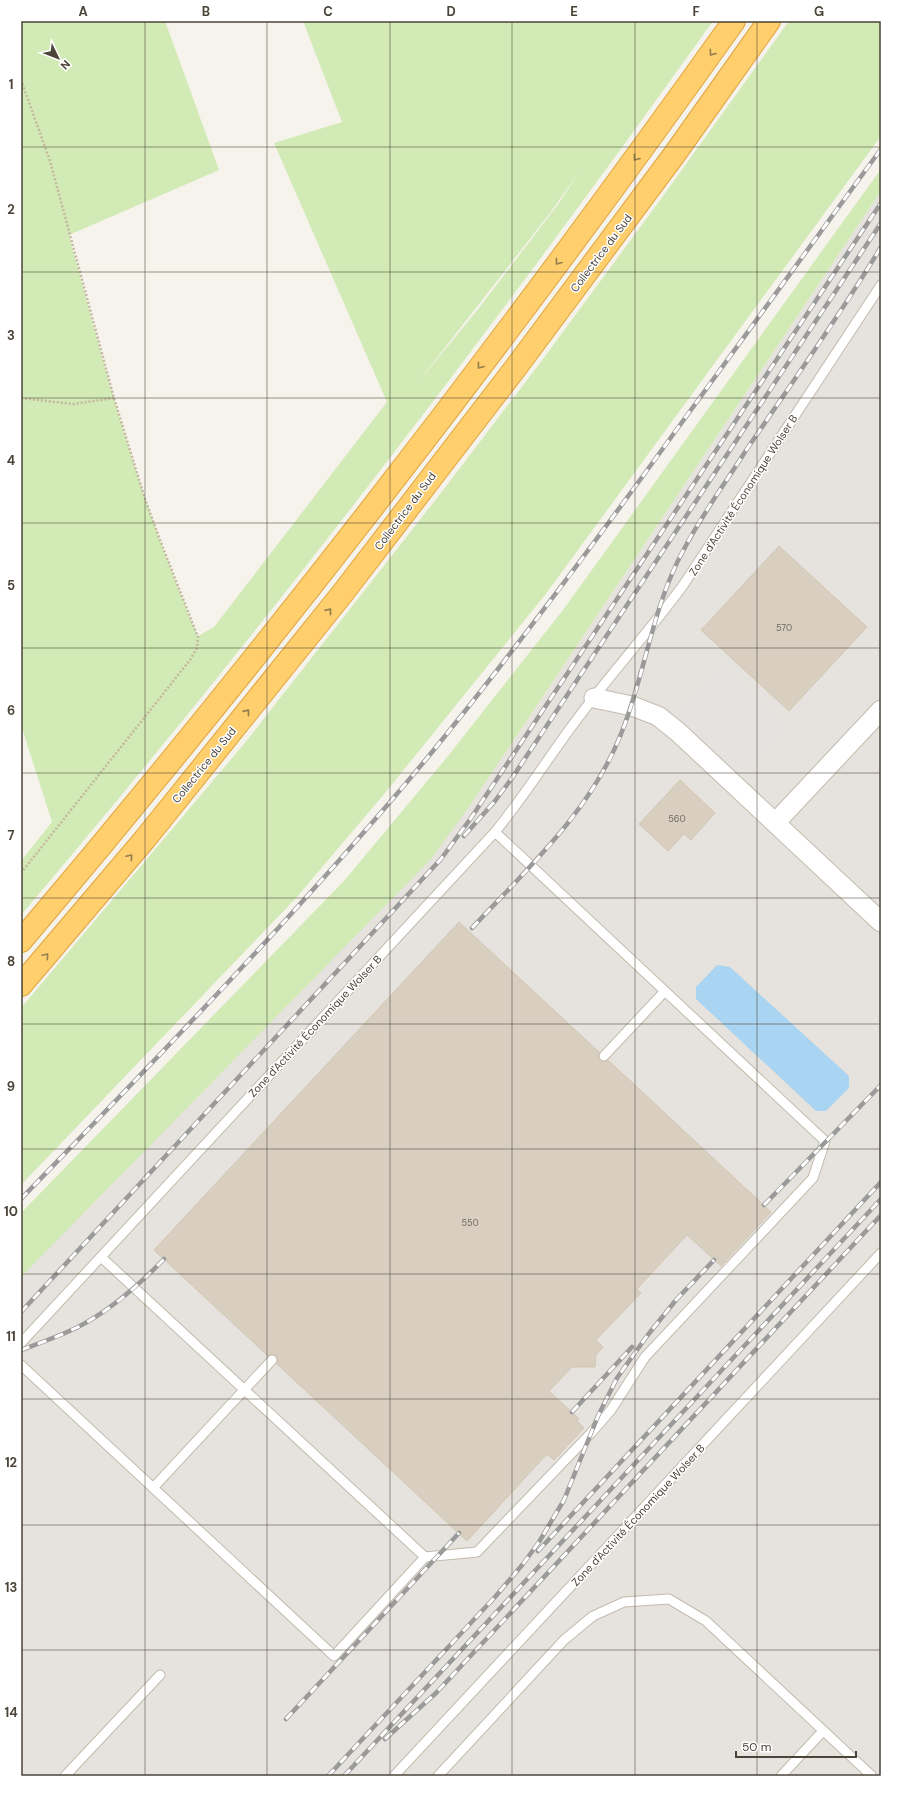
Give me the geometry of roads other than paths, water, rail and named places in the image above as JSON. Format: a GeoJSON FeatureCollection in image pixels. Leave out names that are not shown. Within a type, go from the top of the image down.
{"type":"FeatureCollection","features":[{"type":"Feature","properties":{"kind":"highway"},"geometry":{"type":"LineString","coordinates":[[21,941],[125,818],[311,586],[492,350],[656,131],[734,21]]}},
{"type":"Feature","properties":{"kind":"highway","name":"Collectrice du Sud"},"geometry":{"type":"LineString","coordinates":[[21,985],[145,839],[342,594],[517,366],[674,155],[769,21]]}},
{"type":"Feature","properties":{"kind":"street"},"geometry":{"type":"LineString","coordinates":[[594,698],[632,706],[658,716],[678,732],[881,922]]}},
{"type":"Feature","properties":{"kind":"street"},"geometry":{"type":"LineString","coordinates":[[775,823],[881,710]]}},
{"type":"Feature","properties":{"kind":"lane","name":"Zone d'Activité Économique Wolser B"},"geometry":{"type":"LineString","coordinates":[[21,1343],[495,832],[518,805],[594,698],[655,623],[684,584],[881,284]]}},
{"type":"Feature","properties":{"kind":"lane"},"geometry":{"type":"LineString","coordinates":[[21,1365],[334,1656],[425,1557],[477,1552],[611,1410],[644,1358],[813,1178],[825,1141],[495,832]]}},
{"type":"Feature","properties":{"kind":"lane"},"geometry":{"type":"LineString","coordinates":[[604,1056],[665,991]]}},
{"type":"Feature","properties":{"kind":"lane","name":"Zone d'Activité Économique Wolser B"},"geometry":{"type":"LineString","coordinates":[[394,1776],[881,1253]]}},
{"type":"Feature","properties":{"kind":"lane"},"geometry":{"type":"LineString","coordinates":[[101,1257],[425,1557]]}},
{"type":"Feature","properties":{"kind":"lane"},"geometry":{"type":"LineString","coordinates":[[153,1488],[272,1360]]}},
{"type":"Feature","properties":{"kind":"lane"},"geometry":{"type":"LineString","coordinates":[[438,1776],[564,1640],[593,1616],[624,1602],[669,1599],[706,1621],[872,1776]]}},
{"type":"Feature","properties":{"kind":"lane"},"geometry":{"type":"LineString","coordinates":[[65,1776],[160,1675]]}},
{"type":"Feature","properties":{"kind":"lane"},"geometry":{"type":"LineString","coordinates":[[781,1776],[823,1731]]}},
{"type":"Feature","properties":{"kind":"water"},"geometry":{"type":"Polygon","coordinates":[[[717,965],[730,967],[849,1076],[849,1088],[826,1111],[816,1111],[696,999],[696,987],[717,965]]]}},
{"type":"Feature","properties":{"kind":"railway"},"geometry":{"type":"LineString","coordinates":[[21,1199],[280,927],[428,757],[522,638],[582,558],[881,149]]}},
{"type":"Feature","properties":{"kind":"railway"},"geometry":{"type":"LineString","coordinates":[[21,1312],[441,859],[471,818],[881,203]]}},
{"type":"Feature","properties":{"kind":"railway"},"geometry":{"type":"LineString","coordinates":[[464,836],[495,801],[512,778],[881,223]]}},
{"type":"Feature","properties":{"kind":"railway"},"geometry":{"type":"LineString","coordinates":[[472,928],[536,861],[556,838],[593,789],[621,734],[636,689],[656,618],[672,573],[683,551],[697,525],[832,325],[881,247]]}},
{"type":"Feature","properties":{"kind":"railway"},"geometry":{"type":"LineString","coordinates":[[764,1205],[881,1085]]}},
{"type":"Feature","properties":{"kind":"railway"},"geometry":{"type":"LineString","coordinates":[[538,1551],[881,1182]]}},
{"type":"Feature","properties":{"kind":"railway"},"geometry":{"type":"LineString","coordinates":[[344,1776],[881,1199]]}},
{"type":"Feature","properties":{"kind":"railway"},"geometry":{"type":"LineString","coordinates":[[385,1739],[436,1693],[881,1215]]}},
{"type":"Feature","properties":{"kind":"railway"},"geometry":{"type":"LineString","coordinates":[[21,1350],[71,1330],[102,1313],[134,1288],[164,1259]]}},
{"type":"Feature","properties":{"kind":"railway"},"geometry":{"type":"LineString","coordinates":[[328,1776],[495,1597],[523,1564],[539,1542],[564,1500],[598,1416],[617,1378],[647,1336],[676,1300],[714,1260]]}},
{"type":"Feature","properties":{"kind":"railway"},"geometry":{"type":"LineString","coordinates":[[572,1412],[632,1347]]}},
{"type":"Feature","properties":{"kind":"railway"},"geometry":{"type":"LineString","coordinates":[[286,1719],[459,1533]]}}]}
